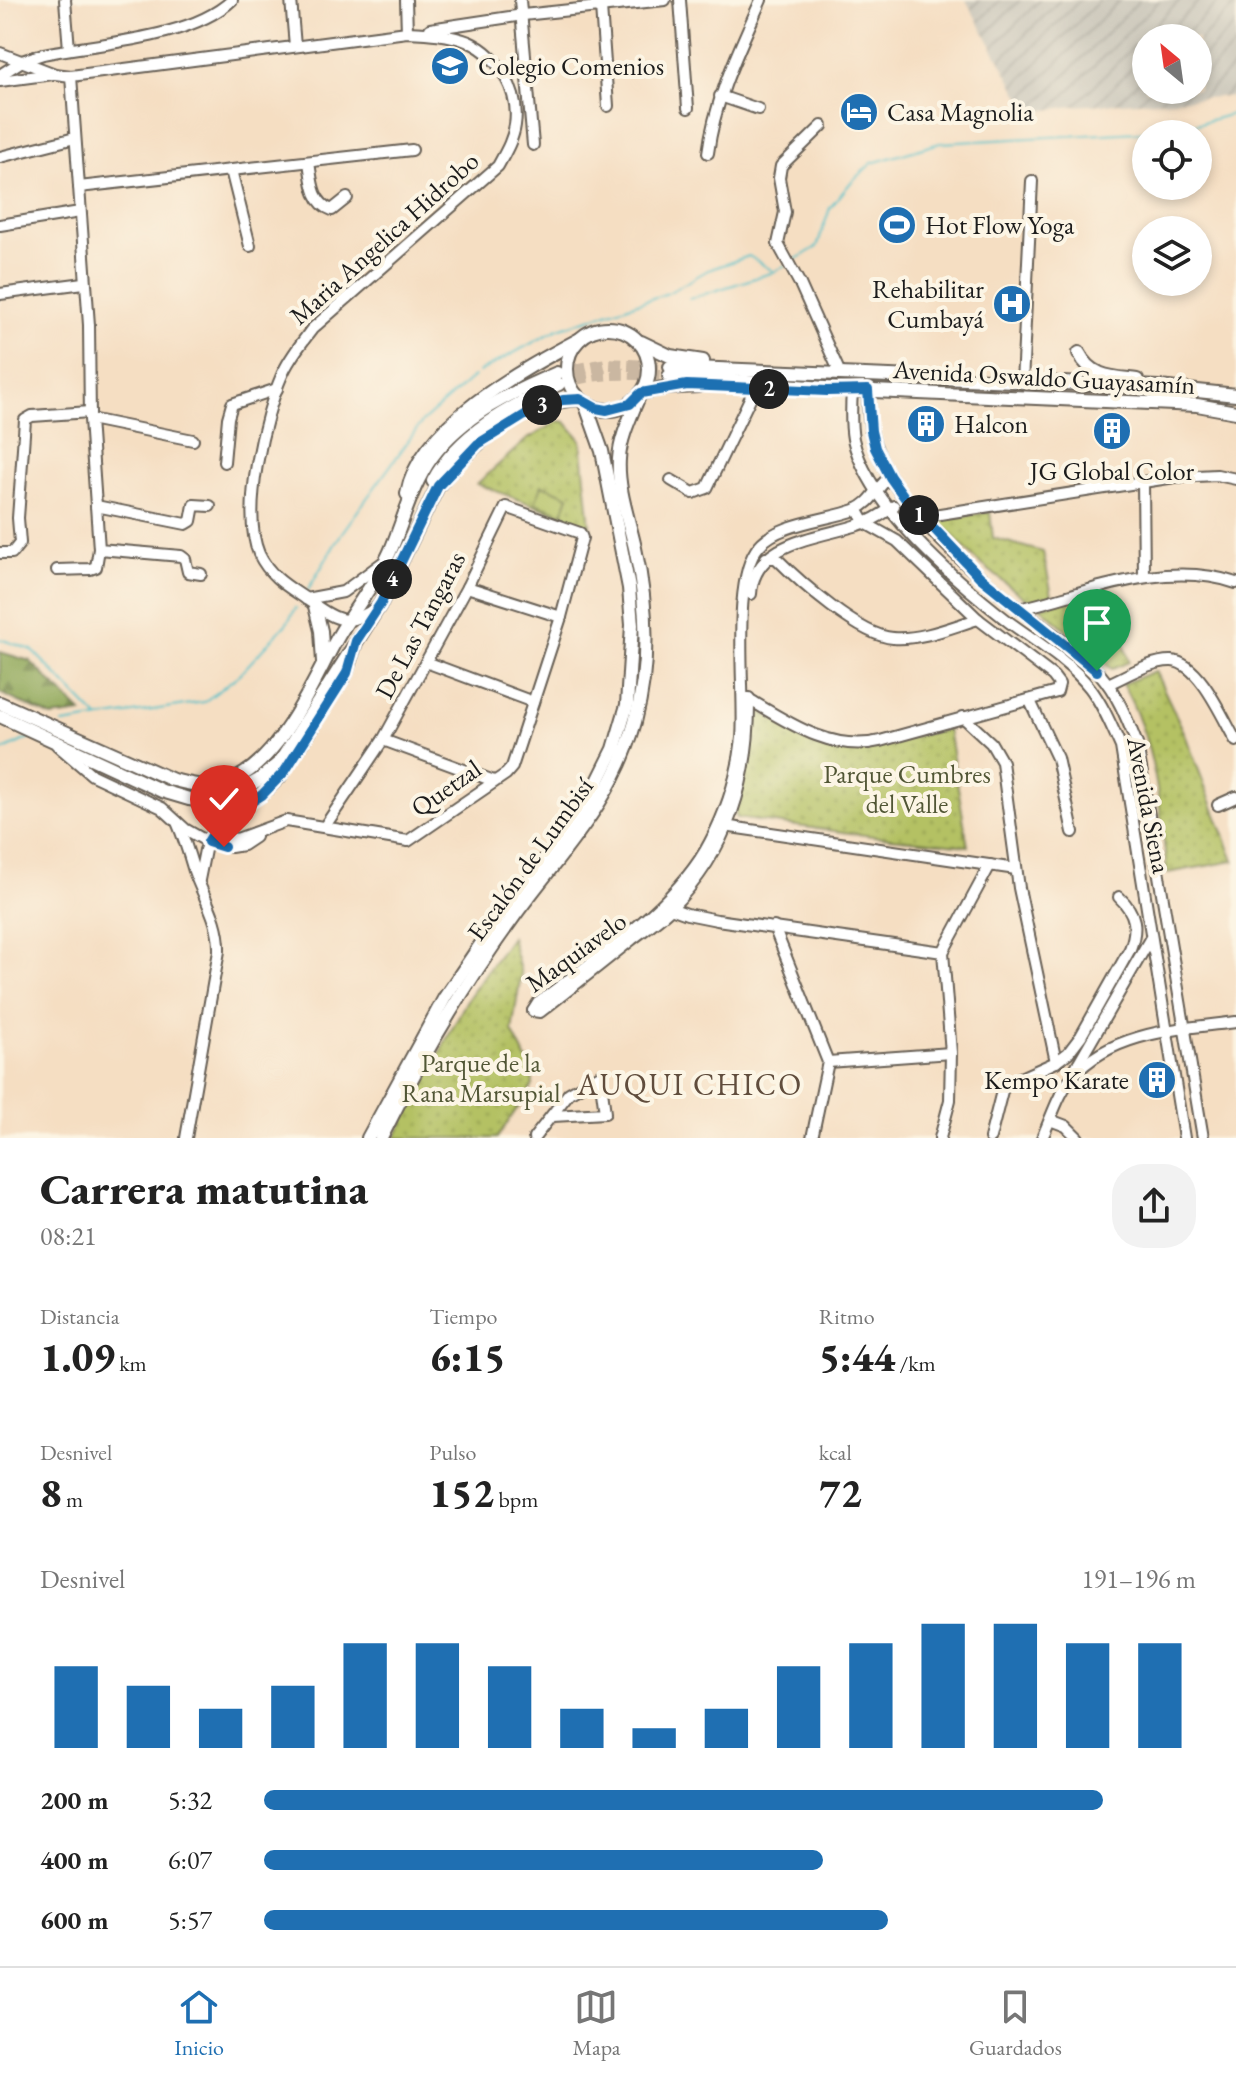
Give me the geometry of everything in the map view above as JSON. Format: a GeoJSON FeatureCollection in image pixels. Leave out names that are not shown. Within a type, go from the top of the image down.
{"type":"FeatureCollection","features":[{"type":"Feature","properties":{"kind":"main road"},"geometry":{"type":"LineString","coordinates":[[0,703],[47,732],[162,791],[205,801],[225,798],[259,780],[280,762],[381,603],[438,486],[478,444],[538,407],[563,400],[582,401],[596,408],[619,409],[640,394],[647,382],[648,359],[637,340],[628,333],[609,328],[598,329],[471,407],[423,452],[409,481],[403,513]]}},
{"type":"Feature","properties":{"kind":"main road"},"geometry":{"type":"LineString","coordinates":[[580,339],[568,362],[568,376],[582,401]]}},
{"type":"Feature","properties":{"kind":"main road","name":"Avenida Oswaldo Guayasamín"},"geometry":{"type":"LineString","coordinates":[[637,340],[670,356],[689,360],[802,365],[870,376]]}},
{"type":"Feature","properties":{"kind":"main road"},"geometry":{"type":"LineString","coordinates":[[1079,353],[1085,364],[1102,376],[1138,380],[1159,387]]}},
{"type":"Feature","properties":{"kind":"main road","name":"Avenida Oswaldo Guayasamín"},"geometry":{"type":"LineString","coordinates":[[851,390],[670,372],[1159,387],[1236,395]]}},
{"type":"Feature","properties":{"kind":"main road"},"geometry":{"type":"LineString","coordinates":[[0,716],[173,780],[195,785],[216,785],[234,779],[269,753],[300,706],[346,622],[386,559],[403,513],[431,459],[450,437],[499,400],[558,378],[491,420],[458,448],[434,479],[421,519]]}},
{"type":"Feature","properties":{"kind":"main road","name":"Avenida Oswaldo Guayasamín"},"geometry":{"type":"LineString","coordinates":[[640,394],[687,385],[868,390],[1197,405],[1236,412]]}},
{"type":"Feature","properties":{"kind":"main road","name":"Escalón de Lumbisí"},"geometry":{"type":"LineString","coordinates":[[381,1138],[456,1003],[515,914],[593,814],[627,747],[642,691],[646,624],[643,584],[618,462],[624,434],[640,394]]}},
{"type":"Feature","properties":{"kind":"main road","name":"Escalón de Lumbisí"},"geometry":{"type":"LineString","coordinates":[[368,1138],[445,997],[500,916],[572,826],[614,749],[627,705],[632,625],[629,588],[602,451],[582,401]]}},
{"type":"Feature","properties":{"kind":"main road"},"geometry":{"type":"LineString","coordinates":[[309,601],[321,631],[323,664]]}},
{"type":"Feature","properties":{"kind":"street"},"geometry":{"type":"LineString","coordinates":[[65,0],[69,49]]}},
{"type":"Feature","properties":{"kind":"street"},"geometry":{"type":"LineString","coordinates":[[0,78],[22,61],[43,54],[186,27],[213,16],[232,0]]}},
{"type":"Feature","properties":{"kind":"street"},"geometry":{"type":"LineString","coordinates":[[291,0],[295,46]]}},
{"type":"Feature","properties":{"kind":"street"},"geometry":{"type":"LineString","coordinates":[[406,0],[409,32],[523,15],[665,0]]}},
{"type":"Feature","properties":{"kind":"street"},"geometry":{"type":"LineString","coordinates":[[520,0],[533,145]]}},
{"type":"Feature","properties":{"kind":"street"},"geometry":{"type":"LineString","coordinates":[[680,0],[688,108]]}},
{"type":"Feature","properties":{"kind":"street"},"geometry":{"type":"LineString","coordinates":[[708,153],[720,96],[761,0]]}},
{"type":"Feature","properties":{"kind":"street"},"geometry":{"type":"LineString","coordinates":[[601,7],[608,106]]}},
{"type":"Feature","properties":{"kind":"street","name":"Maria Angelica Hidrobo"},"geometry":{"type":"LineString","coordinates":[[0,53],[55,74],[71,76],[409,32],[455,37],[472,43],[489,55],[501,71],[516,107],[510,143],[498,166],[312,329],[293,353],[263,431],[253,506],[259,554],[278,581],[346,622]]}},
{"type":"Feature","properties":{"kind":"street"},"geometry":{"type":"LineString","coordinates":[[0,78],[55,74]]}},
{"type":"Feature","properties":{"kind":"street"},"geometry":{"type":"LineString","coordinates":[[57,570],[96,567],[99,549],[90,416],[89,325],[71,76]]}},
{"type":"Feature","properties":{"kind":"street"},"geometry":{"type":"LineString","coordinates":[[720,96],[758,109]]}},
{"type":"Feature","properties":{"kind":"street"},"geometry":{"type":"LineString","coordinates":[[822,126],[781,166],[779,178],[785,212],[778,244],[839,371]]}},
{"type":"Feature","properties":{"kind":"street"},"geometry":{"type":"LineString","coordinates":[[0,157],[75,138]]}},
{"type":"Feature","properties":{"kind":"street"},"geometry":{"type":"LineString","coordinates":[[79,187],[412,150]]}},
{"type":"Feature","properties":{"kind":"street"},"geometry":{"type":"LineString","coordinates":[[309,162],[314,189],[323,207],[332,210],[347,198]]}},
{"type":"Feature","properties":{"kind":"street"},"geometry":{"type":"LineString","coordinates":[[231,170],[250,246]]}},
{"type":"Feature","properties":{"kind":"street"},"geometry":{"type":"LineString","coordinates":[[1022,383],[1032,181]]}},
{"type":"Feature","properties":{"kind":"street"},"geometry":{"type":"LineString","coordinates":[[0,225],[80,212]]}},
{"type":"Feature","properties":{"kind":"street"},"geometry":{"type":"LineString","coordinates":[[0,294],[84,283]]}},
{"type":"Feature","properties":{"kind":"street"},"geometry":{"type":"LineString","coordinates":[[671,480],[693,493],[707,488],[755,388]]}},
{"type":"Feature","properties":{"kind":"street"},"geometry":{"type":"LineString","coordinates":[[224,462],[232,404],[277,389]]}},
{"type":"Feature","properties":{"kind":"street","name":"Avenida Siena"},"geometry":{"type":"LineString","coordinates":[[851,390],[854,441],[878,491],[903,524],[971,591],[1070,667],[1097,698],[1121,747],[1184,1138]]}},
{"type":"Feature","properties":{"kind":"street","name":"Avenida Siena"},"geometry":{"type":"LineString","coordinates":[[868,390],[875,448],[905,498],[969,567],[1083,658],[1108,684],[1123,709],[1137,744],[1203,1138]]}},
{"type":"Feature","properties":{"kind":"street"},"geometry":{"type":"LineString","coordinates":[[0,553],[6,555],[17,550],[20,543],[18,518],[22,425],[25,420],[32,416],[90,416],[193,440]]}},
{"type":"Feature","properties":{"kind":"street"},"geometry":{"type":"LineString","coordinates":[[903,524],[921,517],[1143,482],[1198,475],[1236,479]]}},
{"type":"Feature","properties":{"kind":"street"},"geometry":{"type":"LineString","coordinates":[[890,477],[871,500],[857,509],[787,530],[757,548],[773,555],[849,620],[871,633],[891,638],[915,637],[978,619]]}},
{"type":"Feature","properties":{"kind":"street"},"geometry":{"type":"LineString","coordinates":[[1143,482],[1144,577]]}},
{"type":"Feature","properties":{"kind":"street"},"geometry":{"type":"LineString","coordinates":[[773,555],[865,523],[905,498]]}},
{"type":"Feature","properties":{"kind":"street"},"geometry":{"type":"LineString","coordinates":[[96,506],[186,524],[191,521],[192,507],[210,506]]}},
{"type":"Feature","properties":{"kind":"street","name":"De Las Tangaras"},"geometry":{"type":"LineString","coordinates":[[325,826],[383,740],[467,587],[506,507],[580,533]]}},
{"type":"Feature","properties":{"kind":"street"},"geometry":{"type":"LineString","coordinates":[[745,697],[808,732],[859,745],[1054,694],[1059,684],[1045,670],[978,619],[897,541],[865,523],[857,509]]}},
{"type":"Feature","properties":{"kind":"street","name":"Quetzal"},"geometry":{"type":"LineString","coordinates":[[210,838],[224,847],[243,845],[260,832],[286,821],[408,841],[512,767],[561,617],[582,538],[580,533]]}},
{"type":"Feature","properties":{"kind":"street"},"geometry":{"type":"LineString","coordinates":[[770,538],[773,555]]}},
{"type":"Feature","properties":{"kind":"street","name":"Maquiavelo"},"geometry":{"type":"LineString","coordinates":[[745,697],[745,582],[757,548]]}},
{"type":"Feature","properties":{"kind":"street"},"geometry":{"type":"LineString","coordinates":[[99,549],[181,556],[185,559],[188,572],[201,574]]}},
{"type":"Feature","properties":{"kind":"street","name":"Maquiavelo"},"geometry":{"type":"LineString","coordinates":[[666,907],[534,1006],[534,1012],[540,1012],[666,907],[723,826],[742,735],[752,584],[756,571],[773,555]]}},
{"type":"Feature","properties":{"kind":"street"},"geometry":{"type":"LineString","coordinates":[[309,601],[343,592],[386,559]]}},
{"type":"Feature","properties":{"kind":"street"},"geometry":{"type":"LineString","coordinates":[[1020,609],[1144,577],[1185,574],[1236,583]]}},
{"type":"Feature","properties":{"kind":"street"},"geometry":{"type":"LineString","coordinates":[[467,587],[561,617]]}},
{"type":"Feature","properties":{"kind":"street"},"geometry":{"type":"LineString","coordinates":[[346,622],[364,617],[381,603]]}},
{"type":"Feature","properties":{"kind":"street"},"geometry":{"type":"LineString","coordinates":[[199,882],[210,838],[226,816],[262,795],[280,778],[347,673],[356,641]]}},
{"type":"Feature","properties":{"kind":"street"},"geometry":{"type":"LineString","coordinates":[[1108,684],[1155,664],[1170,661],[1183,664],[1197,675],[1236,741]]}},
{"type":"Feature","properties":{"kind":"street"},"geometry":{"type":"LineString","coordinates":[[426,662],[533,702]]}},
{"type":"Feature","properties":{"kind":"street"},"geometry":{"type":"LineString","coordinates":[[1030,701],[1057,758],[1073,832]]}},
{"type":"Feature","properties":{"kind":"street"},"geometry":{"type":"LineString","coordinates":[[963,717],[991,743],[1002,762],[1016,869],[1056,1062]]}},
{"type":"Feature","properties":{"kind":"street"},"geometry":{"type":"LineString","coordinates":[[47,732],[92,775],[162,808],[177,822],[210,838]]}},
{"type":"Feature","properties":{"kind":"street"},"geometry":{"type":"LineString","coordinates":[[383,740],[494,781]]}},
{"type":"Feature","properties":{"kind":"street"},"geometry":{"type":"LineString","coordinates":[[1218,805],[1236,797]]}},
{"type":"Feature","properties":{"kind":"street"},"geometry":{"type":"LineString","coordinates":[[177,822],[217,923],[219,951],[186,1138]]}},
{"type":"Feature","properties":{"kind":"street"},"geometry":{"type":"LineString","coordinates":[[723,826],[1016,869]]}},
{"type":"Feature","properties":{"kind":"street"},"geometry":{"type":"LineString","coordinates":[[940,1138],[950,1100],[951,1053],[943,952],[990,865]]}},
{"type":"Feature","properties":{"kind":"street"},"geometry":{"type":"LineString","coordinates":[[990,1138],[1002,1091],[1007,1084],[1056,1062],[1075,1045],[1130,949],[1135,935],[1135,918],[1119,897]]}},
{"type":"Feature","properties":{"kind":"street"},"geometry":{"type":"LineString","coordinates":[[666,907],[717,920],[943,952]]}},
{"type":"Feature","properties":{"kind":"street"},"geometry":{"type":"LineString","coordinates":[[774,927],[828,1062],[812,1138]]}},
{"type":"Feature","properties":{"kind":"street"},"geometry":{"type":"LineString","coordinates":[[1042,1138],[1071,1077],[1150,939]]}},
{"type":"Feature","properties":{"kind":"street"},"geometry":{"type":"LineString","coordinates":[[1071,1077],[1112,1047],[1139,1037],[1236,1022]]}},
{"type":"Feature","properties":{"kind":"street"},"geometry":{"type":"LineString","coordinates":[[828,1062],[951,1053]]}},
{"type":"Feature","properties":{"kind":"street"},"geometry":{"type":"LineString","coordinates":[[534,1138],[569,1093],[600,1075],[605,1113],[553,1116]]}},
{"type":"Feature","properties":{"kind":"street"},"geometry":{"type":"LineString","coordinates":[[1050,1120],[1066,1126],[1078,1138]]}},
{"type":"Feature","properties":{"kind":"shaded area"},"geometry":{"type":"Polygon","coordinates":[[[966,0],[1236,0],[1236,96],[1212,97],[1212,24],[1132,24],[1132,102],[1073,106],[1029,113],[966,0]]]}},
{"type":"Feature","properties":{"kind":"green space"},"geometry":{"type":"Polygon","coordinates":[[[559,421],[566,422],[581,440],[590,526],[477,484],[526,440],[559,421]]]}},
{"type":"Feature","properties":{"kind":"green space"},"geometry":{"type":"Polygon","coordinates":[[[542,485],[569,496],[563,513],[535,503],[542,485]]]}},
{"type":"Feature","properties":{"kind":"green space"},"geometry":{"type":"Polygon","coordinates":[[[990,512],[993,538],[1043,552],[1052,595],[1028,601],[975,559],[938,520],[990,512]]]}},
{"type":"Feature","properties":{"kind":"green space"},"geometry":{"type":"Polygon","coordinates":[[[1108,588],[1129,662],[1112,669],[1040,607],[1108,588]]]}},
{"type":"Feature","properties":{"kind":"green space"},"geometry":{"type":"Polygon","coordinates":[[[0,652],[30,661],[82,713],[52,717],[0,693],[0,652]]]}},
{"type":"Feature","properties":{"kind":"green space"},"geometry":{"type":"Polygon","coordinates":[[[1155,671],[1184,732],[1234,861],[1167,873],[1155,776],[1142,728],[1122,684],[1155,671]]]}},
{"type":"Feature","properties":{"kind":"green space","name":"Parque Cumbres del Valle"},"geometry":{"type":"Polygon","coordinates":[[[751,709],[835,747],[856,749],[948,729],[968,846],[737,818],[735,812],[751,709]]]}},
{"type":"Feature","properties":{"kind":"green space","name":"Parque de la Rana Marsupial"},"geometry":{"type":"Polygon","coordinates":[[[511,937],[521,974],[512,1031],[532,1070],[533,1085],[497,1138],[395,1138],[467,1000],[511,937]]]}},
{"type":"Feature","properties":{"kind":"waterway"},"geometry":{"type":"LineString","coordinates":[[791,262],[817,247],[830,208],[872,163],[940,143],[1175,130],[1236,113]]}},
{"type":"Feature","properties":{"kind":"waterway"},"geometry":{"type":"LineString","coordinates":[[479,372],[558,329],[668,293],[708,270],[749,256],[773,271]]}},
{"type":"Feature","properties":{"kind":"waterway"},"geometry":{"type":"LineString","coordinates":[[689,299],[774,272],[786,265]]}},
{"type":"Feature","properties":{"kind":"waterway"},"geometry":{"type":"LineString","coordinates":[[308,590],[341,534],[422,422],[474,376]]}},
{"type":"Feature","properties":{"kind":"waterway"},"geometry":{"type":"LineString","coordinates":[[63,724],[204,702],[239,675],[287,623],[296,608]]}},
{"type":"Feature","properties":{"kind":"waterway"},"geometry":{"type":"LineString","coordinates":[[0,639],[32,650],[97,717]]}},
{"type":"Feature","properties":{"kind":"waterway"},"geometry":{"type":"LineString","coordinates":[[0,752],[31,737]]}},
{"type":"Feature","properties":{"kind":"tunnel"},"geometry":{"type":"LineString","coordinates":[[557,373],[606,364],[670,367]]}},
{"type":"Feature","properties":{"kind":"tunnel"},"geometry":{"type":"LineString","coordinates":[[559,384],[600,375],[669,376]]}},
{"type":"Feature","properties":{"kind":"place","name":"Colegio Comenios"},"geometry":{"type":"Point","coordinates":[450,66]}},
{"type":"Feature","properties":{"kind":"place","name":"Casa Magnolia"},"geometry":{"type":"Point","coordinates":[859,112]}},
{"type":"Feature","properties":{"kind":"place","name":"Hot Flow Yoga"},"geometry":{"type":"Point","coordinates":[897,225]}},
{"type":"Feature","properties":{"kind":"place","name":"Rehabilitar Cumbayá"},"geometry":{"type":"Point","coordinates":[1012,304]}},
{"type":"Feature","properties":{"kind":"place","name":"Halcon"},"geometry":{"type":"Point","coordinates":[926,424]}},
{"type":"Feature","properties":{"kind":"place","name":"JG Global Color"},"geometry":{"type":"Point","coordinates":[1112,431]}},
{"type":"Feature","properties":{"kind":"place","name":"Kempo Karate"},"geometry":{"type":"Point","coordinates":[1157,1080]}},
{"type":"Feature","properties":{"kind":"district","name":"AUQUI CHICO"},"geometry":{"type":"Point","coordinates":[690,1084]}},
{"type":"Feature","properties":{"kind":"route"},"geometry":{"type":"LineString","coordinates":[[224,847],[208,842],[211,835],[226,816],[262,795],[280,778],[340,685],[352,663],[356,641],[381,603],[438,486],[449,471],[478,444],[515,419],[538,407],[563,400],[580,399],[607,410],[630,404],[641,393],[687,385],[868,390],[868,413],[875,448],[905,498],[980,577],[1097,671]]}}]}
